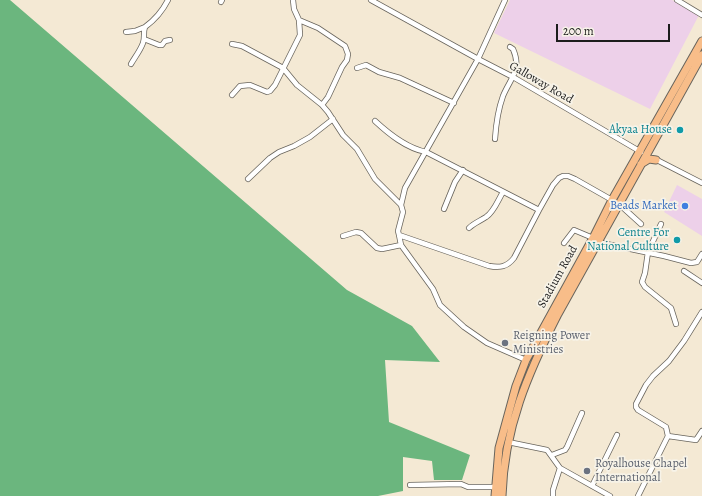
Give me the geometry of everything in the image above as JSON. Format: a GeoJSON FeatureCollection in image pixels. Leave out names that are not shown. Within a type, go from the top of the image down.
{"type":"FeatureCollection","features":[{"type":"Feature","properties":{"kind":"main road","name":"Stadium Road"},"geometry":{"type":"LineString","coordinates":[[595,240],[612,200],[643,153],[702,41]]}},
{"type":"Feature","properties":{"kind":"main road","name":"Stadium Road"},"geometry":{"type":"LineString","coordinates":[[502,496],[499,487],[499,448],[516,386],[526,360],[595,240],[619,204],[640,165],[643,153],[650,146],[702,54]]}},
{"type":"Feature","properties":{"kind":"main road"},"geometry":{"type":"LineString","coordinates":[[640,165],[646,160],[656,160],[650,146]]}},
{"type":"Feature","properties":{"kind":"main road","name":"Stadium Road"},"geometry":{"type":"LineString","coordinates":[[495,496],[499,487],[508,442],[520,399],[536,356],[583,262]]}},
{"type":"Feature","properties":{"kind":"street"},"geometry":{"type":"LineString","coordinates":[[126,32],[135,31],[154,21],[168,0]]}},
{"type":"Feature","properties":{"kind":"street"},"geometry":{"type":"LineString","coordinates":[[232,94],[240,86],[255,86],[267,92],[270,91],[275,85],[300,35],[299,20],[294,9],[294,0]]}},
{"type":"Feature","properties":{"kind":"street","name":"Galloway Road"},"geometry":{"type":"LineString","coordinates":[[371,0],[513,77],[643,153],[702,183]]}},
{"type":"Feature","properties":{"kind":"street"},"geometry":{"type":"LineString","coordinates":[[505,0],[478,59],[404,188],[401,205],[403,212],[398,231],[401,245],[433,290],[440,305],[464,327],[487,343],[526,360]]}},
{"type":"Feature","properties":{"kind":"street"},"geometry":{"type":"LineString","coordinates":[[677,0],[702,15]]}},
{"type":"Feature","properties":{"kind":"street"},"geometry":{"type":"LineString","coordinates":[[299,20],[318,28],[345,46],[348,54],[328,97],[322,105]]}},
{"type":"Feature","properties":{"kind":"street"},"geometry":{"type":"LineString","coordinates":[[131,64],[143,43],[144,27]]}},
{"type":"Feature","properties":{"kind":"street"},"geometry":{"type":"LineString","coordinates":[[144,39],[159,45],[162,45],[170,40]]}},
{"type":"Feature","properties":{"kind":"street"},"geometry":{"type":"LineString","coordinates":[[232,44],[242,46],[283,68],[297,85],[322,105],[343,135],[357,149],[375,179],[401,205]]}},
{"type":"Feature","properties":{"kind":"street"},"geometry":{"type":"LineString","coordinates":[[495,139],[496,119],[517,63],[514,49],[510,47]]}},
{"type":"Feature","properties":{"kind":"street"},"geometry":{"type":"LineString","coordinates":[[357,68],[366,66],[379,72],[400,78],[454,103]]}},
{"type":"Feature","properties":{"kind":"street"},"geometry":{"type":"LineString","coordinates":[[248,179],[278,152],[288,149],[305,140],[333,119]]}},
{"type":"Feature","properties":{"kind":"street"},"geometry":{"type":"LineString","coordinates":[[374,121],[392,136],[463,170],[539,210]]}},
{"type":"Feature","properties":{"kind":"street"},"geometry":{"type":"LineString","coordinates":[[444,209],[455,182],[463,170]]}},
{"type":"Feature","properties":{"kind":"street"},"geometry":{"type":"LineString","coordinates":[[399,235],[489,266],[499,268],[509,264],[514,258],[556,181],[563,176],[568,176],[575,179],[612,200]]}},
{"type":"Feature","properties":{"kind":"street"},"geometry":{"type":"LineString","coordinates":[[469,228],[475,222],[486,217],[492,211],[503,192]]}},
{"type":"Feature","properties":{"kind":"street"},"geometry":{"type":"LineString","coordinates":[[619,204],[641,224]]}},
{"type":"Feature","properties":{"kind":"street"},"geometry":{"type":"LineString","coordinates":[[661,224],[648,252],[642,282],[645,287],[671,308],[676,324]]}},
{"type":"Feature","properties":{"kind":"street"},"geometry":{"type":"LineString","coordinates":[[564,243],[574,230],[595,240],[691,263],[697,262],[702,254]]}},
{"type":"Feature","properties":{"kind":"street"},"geometry":{"type":"LineString","coordinates":[[344,236],[356,232],[361,233],[377,248],[382,249],[401,245]]}},
{"type":"Feature","properties":{"kind":"street"},"geometry":{"type":"LineString","coordinates":[[684,271],[702,283]]}},
{"type":"Feature","properties":{"kind":"street"},"geometry":{"type":"LineString","coordinates":[[638,496],[668,436],[666,427],[638,410],[636,404],[646,385],[669,361],[684,341],[702,312]]}},
{"type":"Feature","properties":{"kind":"street"},"geometry":{"type":"LineString","coordinates":[[552,455],[565,450],[582,413]]}},
{"type":"Feature","properties":{"kind":"street"},"geometry":{"type":"LineString","coordinates":[[668,436],[696,440],[702,431]]}},
{"type":"Feature","properties":{"kind":"street"},"geometry":{"type":"LineString","coordinates":[[592,486],[617,435]]}},
{"type":"Feature","properties":{"kind":"street"},"geometry":{"type":"LineString","coordinates":[[508,442],[547,450],[560,468],[610,496]]}},
{"type":"Feature","properties":{"kind":"street"},"geometry":{"type":"LineString","coordinates":[[553,496],[552,490],[560,468]]}},
{"type":"Feature","properties":{"kind":"street"},"geometry":{"type":"LineString","coordinates":[[410,485],[461,484],[468,487],[499,487]]}},
{"type":"Feature","properties":{"kind":"shaded area"},"geometry":{"type":"Polygon","coordinates":[[[510,0],[672,0],[699,15],[650,109],[494,33],[510,0]]]}},
{"type":"Feature","properties":{"kind":"shaded area","name":"Beads Market"},"geometry":{"type":"Polygon","coordinates":[[[677,185],[702,199],[702,236],[664,212],[677,185]]]}},
{"type":"Feature","properties":{"kind":"green space"},"geometry":{"type":"Polygon","coordinates":[[[0,0],[10,0],[347,290],[412,326],[440,362],[385,360],[389,422],[470,455],[462,480],[434,480],[432,461],[403,457],[403,491],[378,496],[0,496],[0,0]]]}},
{"type":"Feature","properties":{"kind":"place","name":"Akyaa House"},"geometry":{"type":"Point","coordinates":[680,130]}},
{"type":"Feature","properties":{"kind":"place","name":"Beads Market"},"geometry":{"type":"Point","coordinates":[685,206]}},
{"type":"Feature","properties":{"kind":"place","name":"Centre For National Culture"},"geometry":{"type":"Point","coordinates":[677,240]}},
{"type":"Feature","properties":{"kind":"place","name":"Reigning Power Ministries"},"geometry":{"type":"Point","coordinates":[505,343]}},
{"type":"Feature","properties":{"kind":"place","name":"Royalhouse Chapel International"},"geometry":{"type":"Point","coordinates":[587,471]}}]}
